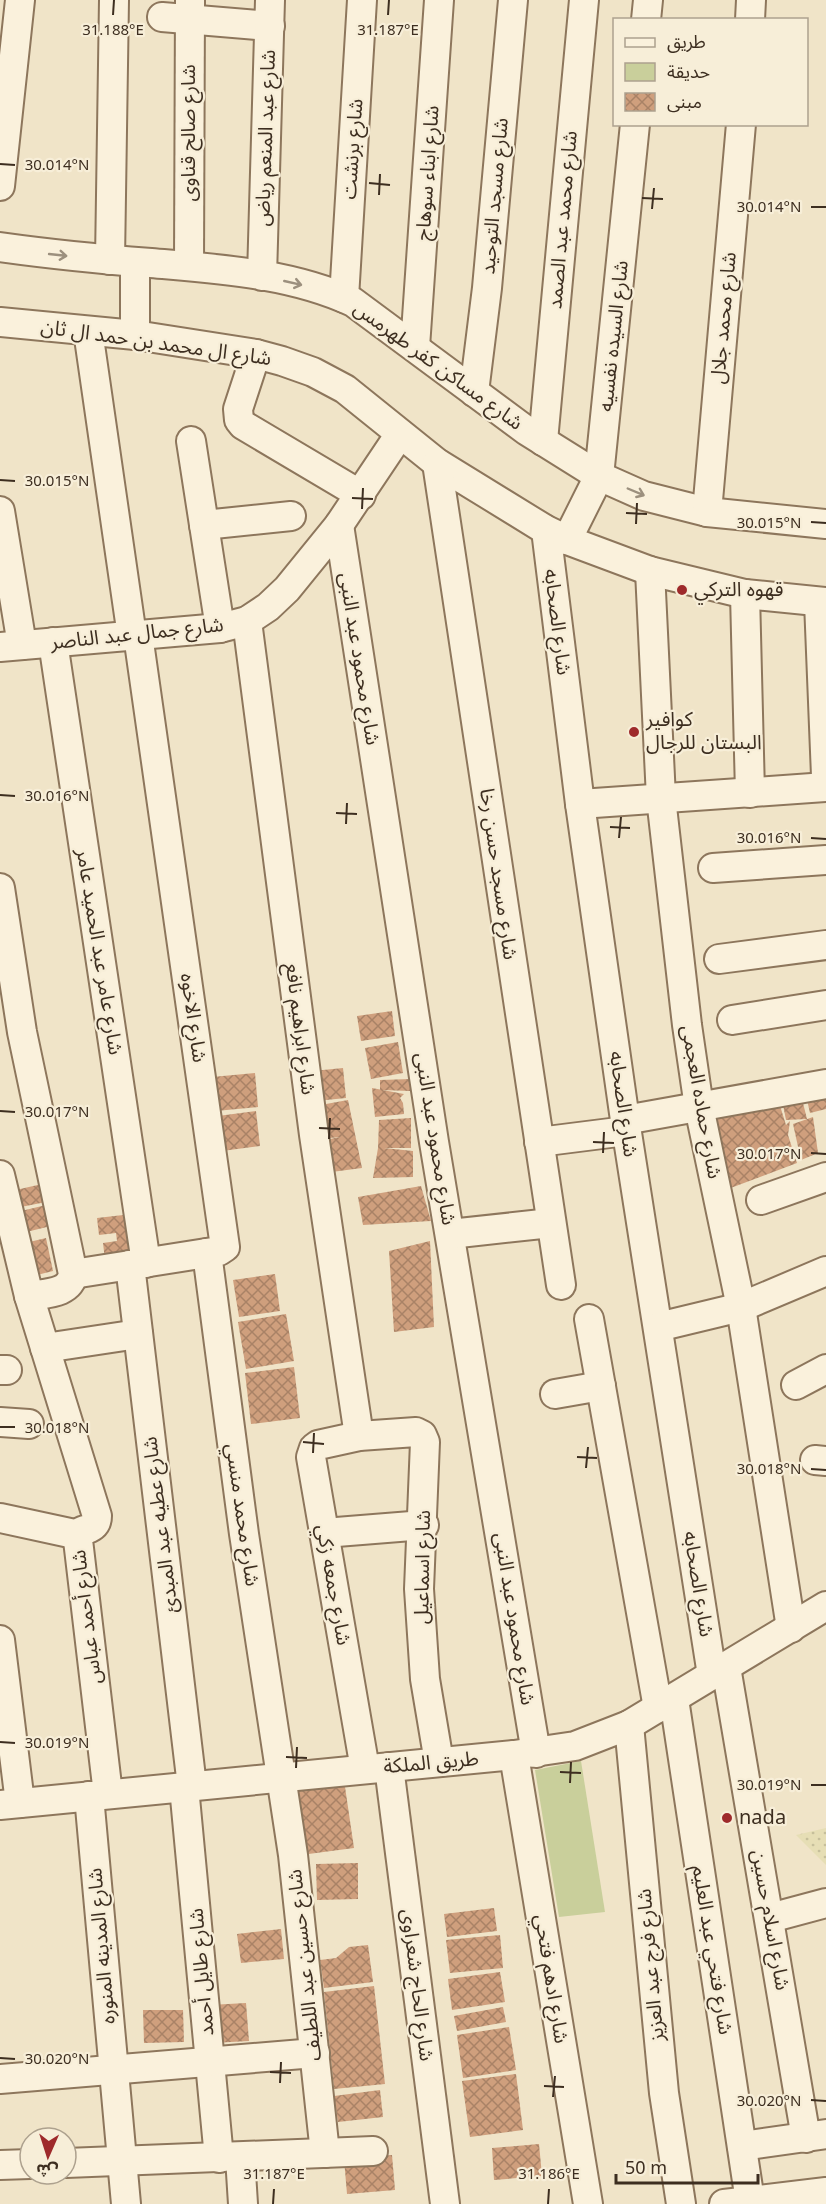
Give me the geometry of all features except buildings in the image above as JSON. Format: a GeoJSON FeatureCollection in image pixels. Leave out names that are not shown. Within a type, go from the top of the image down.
{"type":"FeatureCollection","features":[{"type":"Feature","properties":{"kind":"street"},"geometry":{"type":"LineString","coordinates":[[0,186],[20,0]]}},
{"type":"Feature","properties":{"kind":"street"},"geometry":{"type":"LineString","coordinates":[[114,0],[123,261],[135,335]]}},
{"type":"Feature","properties":{"kind":"street","name":"شارع برنشت"},"geometry":{"type":"LineString","coordinates":[[344,298],[362,0]]}},
{"type":"Feature","properties":{"kind":"street","name":"شارع ابناء سوهاج"},"geometry":{"type":"LineString","coordinates":[[415,347],[439,0]]}},
{"type":"Feature","properties":{"kind":"street","name":"شارع مسجد التوحيد"},"geometry":{"type":"LineString","coordinates":[[474,392],[488,276],[513,0]]}},
{"type":"Feature","properties":{"kind":"street","name":"شارع محمد عبد الصمد"},"geometry":{"type":"LineString","coordinates":[[543,441],[584,0]]}},
{"type":"Feature","properties":{"kind":"street"},"geometry":{"type":"LineString","coordinates":[[646,18],[648,0]]}},
{"type":"Feature","properties":{"kind":"street"},"geometry":{"type":"LineString","coordinates":[[750,18],[751,0]]}},
{"type":"Feature","properties":{"kind":"street"},"geometry":{"type":"LineString","coordinates":[[181,12],[270,13]]}},
{"type":"Feature","properties":{"kind":"street","name":"شارع صالح قناوى"},"geometry":{"type":"LineString","coordinates":[[181,12],[189,266]]}},
{"type":"Feature","properties":{"kind":"street","name":"شارع عبد المنعم رياض"},"geometry":{"type":"LineString","coordinates":[[262,276],[270,13]]}},
{"type":"Feature","properties":{"kind":"street","name":"شارع السيده نفسيه"},"geometry":{"type":"LineString","coordinates":[[556,535],[599,476],[635,126]]}},
{"type":"Feature","properties":{"kind":"street","name":"شارع محمد جلال"},"geometry":{"type":"LineString","coordinates":[[707,512],[741,126]]}},
{"type":"Feature","properties":{"kind":"street","name":"شارع مساكن كفر طهرمس"},"geometry":{"type":"LineString","coordinates":[[0,247],[52,255],[189,266],[262,276],[321,290],[344,298],[372,315],[543,441],[599,476],[644,496],[707,512],[826,524]]}},
{"type":"Feature","properties":{"kind":"street","name":"شارع ال محمد بن حمد ال ثان"},"geometry":{"type":"LineString","coordinates":[[0,322],[135,335],[256,354],[313,372],[345,389],[438,463],[556,535],[650,571],[745,594],[823,602]]}},
{"type":"Feature","properties":{"kind":"street"},"geometry":{"type":"LineString","coordinates":[[88,331],[135,635]]}},
{"type":"Feature","properties":{"kind":"street"},"geometry":{"type":"LineString","coordinates":[[256,354],[238,409],[239,420],[243,425],[361,495]]}},
{"type":"Feature","properties":{"kind":"street","name":"شارع جمال عبد الناصر"},"geometry":{"type":"LineString","coordinates":[[11,646],[233,624],[268,607],[287,588],[339,525],[400,434]]}},
{"type":"Feature","properties":{"kind":"street","name":"شارع ابراهيم نافع"},"geometry":{"type":"LineString","coordinates":[[191,441],[204,525],[233,624],[359,1436]]}},
{"type":"Feature","properties":{"kind":"street","name":"شارع مسجد حسن رخا"},"geometry":{"type":"LineString","coordinates":[[438,463],[561,1285]]}},
{"type":"Feature","properties":{"kind":"street"},"geometry":{"type":"LineString","coordinates":[[0,511],[11,646]]}},
{"type":"Feature","properties":{"kind":"street"},"geometry":{"type":"LineString","coordinates":[[204,525],[291,516]]}},
{"type":"Feature","properties":{"kind":"street","name":"شارع محمود عبد النبى"},"geometry":{"type":"LineString","coordinates":[[339,525],[450,1234],[525,1754]]}},
{"type":"Feature","properties":{"kind":"street","name":"شارع الصحابه"},"geometry":{"type":"LineString","coordinates":[[556,535],[580,804],[626,1125],[658,1327],[719,1671]]}},
{"type":"Feature","properties":{"kind":"street","name":"شارع حماده العجمى"},"geometry":{"type":"LineString","coordinates":[[650,571],[661,798],[687,1025],[699,1107],[741,1307],[791,1628]]}},
{"type":"Feature","properties":{"kind":"street"},"geometry":{"type":"LineString","coordinates":[[745,594],[750,793]]}},
{"type":"Feature","properties":{"kind":"street"},"geometry":{"type":"LineString","coordinates":[[823,602],[826,776]]}},
{"type":"Feature","properties":{"kind":"street","name":"شارع الاخوه"},"geometry":{"type":"LineString","coordinates":[[135,635],[225,1243],[223,1250],[207,1253]]}},
{"type":"Feature","properties":{"kind":"street","name":"شارع عامر عبد الحميد عامر"},"geometry":{"type":"LineString","coordinates":[[53,642],[138,1264]]}},
{"type":"Feature","properties":{"kind":"street"},"geometry":{"type":"LineString","coordinates":[[580,804],[826,787]]}},
{"type":"Feature","properties":{"kind":"street"},"geometry":{"type":"LineString","coordinates":[[713,868],[826,860]]}},
{"type":"Feature","properties":{"kind":"street"},"geometry":{"type":"LineString","coordinates":[[0,888],[22,1032],[73,1274],[72,1281],[65,1289],[29,1296]]}},
{"type":"Feature","properties":{"kind":"street"},"geometry":{"type":"LineString","coordinates":[[719,959],[826,945]]}},
{"type":"Feature","properties":{"kind":"street"},"geometry":{"type":"LineString","coordinates":[[732,1020],[826,1005]]}},
{"type":"Feature","properties":{"kind":"street"},"geometry":{"type":"LineString","coordinates":[[539,1142],[626,1125],[699,1107],[826,1084]]}},
{"type":"Feature","properties":{"kind":"street","name":"شارع أحمد عباس"},"geometry":{"type":"LineString","coordinates":[[0,1175],[29,1296],[97,1516],[97,1522],[93,1527],[80,1534],[79,1546],[98,1795]]}},
{"type":"Feature","properties":{"kind":"street"},"geometry":{"type":"LineString","coordinates":[[761,1200],[826,1178]]}},
{"type":"Feature","properties":{"kind":"street"},"geometry":{"type":"LineString","coordinates":[[450,1234],[551,1222]]}},
{"type":"Feature","properties":{"kind":"street"},"geometry":{"type":"LineString","coordinates":[[73,1274],[207,1253]]}},
{"type":"Feature","properties":{"kind":"street","name":"شارع محمد منسي"},"geometry":{"type":"LineString","coordinates":[[207,1253],[244,1534],[281,1777]]}},
{"type":"Feature","properties":{"kind":"street","name":"شارع عطيه عبد المبدئ"},"geometry":{"type":"LineString","coordinates":[[138,1264],[138,1334],[188,1786]]}},
{"type":"Feature","properties":{"kind":"street"},"geometry":{"type":"LineString","coordinates":[[658,1327],[741,1307],[826,1271]]}},
{"type":"Feature","properties":{"kind":"street","name":"شارع فتحي عبد العليم"},"geometry":{"type":"LineString","coordinates":[[589,1319],[666,1703],[742,2146],[737,2202]]}},
{"type":"Feature","properties":{"kind":"street"},"geometry":{"type":"LineString","coordinates":[[45,1348],[138,1334]]}},
{"type":"Feature","properties":{"kind":"street"},"geometry":{"type":"LineString","coordinates":[[796,1385],[826,1369]]}},
{"type":"Feature","properties":{"kind":"street"},"geometry":{"type":"LineString","coordinates":[[555,1394],[601,1386]]}},
{"type":"Feature","properties":{"kind":"street"},"geometry":{"type":"LineString","coordinates":[[0,1422],[29,1424]]}},
{"type":"Feature","properties":{"kind":"street","name":"شارع اسماعيل"},"geometry":{"type":"LineString","coordinates":[[359,1436],[416,1432],[422,1435],[426,1442],[424,1526],[419,1589],[425,1679],[440,1762]]}},
{"type":"Feature","properties":{"kind":"street","name":"شارع جمعه زكي"},"geometry":{"type":"LineString","coordinates":[[359,1436],[318,1445],[311,1457],[324,1533],[377,1768]]}},
{"type":"Feature","properties":{"kind":"street"},"geometry":{"type":"LineString","coordinates":[[0,1518],[80,1534]]}},
{"type":"Feature","properties":{"kind":"street"},"geometry":{"type":"LineString","coordinates":[[324,1533],[424,1526]]}},
{"type":"Feature","properties":{"kind":"street","name":"طريق الملكة"},"geometry":{"type":"LineString","coordinates":[[10,1804],[525,1754],[575,1746],[629,1725],[826,1606]]}},
{"type":"Feature","properties":{"kind":"street"},"geometry":{"type":"LineString","coordinates":[[0,1640],[10,1804]]}},
{"type":"Feature","properties":{"kind":"street","name":"شارع اسلام حسين"},"geometry":{"type":"LineString","coordinates":[[719,1671],[816,2136]]}},
{"type":"Feature","properties":{"kind":"street","name":"شارع فرج عبد العزيز"},"geometry":{"type":"LineString","coordinates":[[629,1725],[664,2092],[681,2204]]}},
{"type":"Feature","properties":{"kind":"street","name":"شارع ادهم فتحي"},"geometry":{"type":"LineString","coordinates":[[525,1754],[588,2204]]}},
{"type":"Feature","properties":{"kind":"street","name":"شارع الحاج شعراوى"},"geometry":{"type":"LineString","coordinates":[[377,1768],[444,2204]]}},
{"type":"Feature","properties":{"kind":"street","name":"شارع حسين عبد اللطيف"},"geometry":{"type":"LineString","coordinates":[[281,1777],[293,1855],[325,2153]]}},
{"type":"Feature","properties":{"kind":"street","name":"شارع طايل أحمد"},"geometry":{"type":"LineString","coordinates":[[188,1786],[210,2062],[229,2157],[243,2204]]}},
{"type":"Feature","properties":{"kind":"street","name":"شارع المدينه المنوره"},"geometry":{"type":"LineString","coordinates":[[98,1795],[112,2070],[126,2204]]}},
{"type":"Feature","properties":{"kind":"street"},"geometry":{"type":"LineString","coordinates":[[770,1918],[826,1904]]}},
{"type":"Feature","properties":{"kind":"street"},"geometry":{"type":"LineString","coordinates":[[0,2079],[315,2054]]}},
{"type":"Feature","properties":{"kind":"street"},"geometry":{"type":"LineString","coordinates":[[742,2146],[816,2136]]}},
{"type":"Feature","properties":{"kind":"street"},"geometry":{"type":"LineString","coordinates":[[78,2163],[373,2151]]}},
{"type":"Feature","properties":{"kind":"street"},"geometry":{"type":"LineString","coordinates":[[0,2165],[18,2164]]}},
{"type":"Feature","properties":{"kind":"street"},"geometry":{"type":"LineString","coordinates":[[737,2202],[826,2192]]}},
{"type":"Feature","properties":{"kind":"shaded area"},"geometry":{"type":"Polygon","coordinates":[[[826,1828],[826,1865],[796,1835],[826,1828]]]}},
{"type":"Feature","properties":{"kind":"green space"},"geometry":{"type":"Polygon","coordinates":[[[581,1761],[605,1912],[559,1917],[535,1770],[581,1761]]]}},
{"type":"Feature","properties":{"kind":"place","name":"قهوه التركي"},"geometry":{"type":"Point","coordinates":[682,590]}},
{"type":"Feature","properties":{"kind":"place","name":"كوافير البستان للرجال"},"geometry":{"type":"Point","coordinates":[634,732]}},
{"type":"Feature","properties":{"kind":"place","name":"nada"},"geometry":{"type":"Point","coordinates":[727,1818]}}]}
